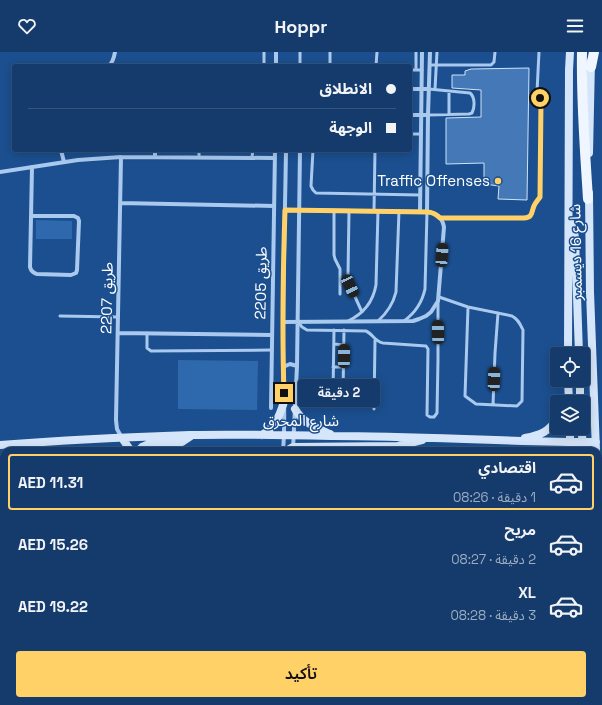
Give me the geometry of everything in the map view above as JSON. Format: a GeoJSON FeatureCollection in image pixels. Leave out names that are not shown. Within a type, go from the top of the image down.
{"type":"FeatureCollection","features":[{"type":"Feature","properties":{"kind":"main road","name":"شارع 16 ديسمبر"},"geometry":{"type":"LineString","coordinates":[[568,347],[570,52]]}},
{"type":"Feature","properties":{"kind":"main road"},"geometry":{"type":"LineString","coordinates":[[582,52],[584,133],[588,199]]}},
{"type":"Feature","properties":{"kind":"main road"},"geometry":{"type":"LineString","coordinates":[[591,67],[593,52]]}},
{"type":"Feature","properties":{"kind":"main road","name":"شارع 16 ديسمبر"},"geometry":{"type":"LineString","coordinates":[[591,67],[588,199],[590,292],[598,445]]}},
{"type":"Feature","properties":{"kind":"main road"},"geometry":{"type":"LineString","coordinates":[[568,216],[575,238],[579,347]]}},
{"type":"Feature","properties":{"kind":"main road"},"geometry":{"type":"LineString","coordinates":[[261,435],[275,424],[284,402]]}},
{"type":"Feature","properties":{"kind":"main road"},"geometry":{"type":"LineString","coordinates":[[295,409],[302,419],[312,426],[333,436]]}},
{"type":"Feature","properties":{"kind":"main road"},"geometry":{"type":"LineString","coordinates":[[508,441],[540,434],[550,428]]}},
{"type":"Feature","properties":{"kind":"main road"},"geometry":{"type":"LineString","coordinates":[[142,447],[150,444],[182,442],[192,435]]}},
{"type":"Feature","properties":{"kind":"main road","name":"شارع المحرق"},"geometry":{"type":"LineString","coordinates":[[0,445],[87,439],[192,435],[293,435],[430,437],[508,441],[570,447],[582,442],[598,445]]}},
{"type":"Feature","properties":{"kind":"main road"},"geometry":{"type":"LineString","coordinates":[[570,435],[570,447]]}},
{"type":"Feature","properties":{"kind":"main road"},"geometry":{"type":"LineString","coordinates":[[582,435],[583,447]]}},
{"type":"Feature","properties":{"kind":"main road"},"geometry":{"type":"LineString","coordinates":[[371,447],[398,446],[430,437]]}},
{"type":"Feature","properties":{"kind":"main road"},"geometry":{"type":"LineString","coordinates":[[122,438],[128,447]]}},
{"type":"Feature","properties":{"kind":"street"},"geometry":{"type":"LineString","coordinates":[[111,64],[114,58],[114,52]]}},
{"type":"Feature","properties":{"kind":"street"},"geometry":{"type":"LineString","coordinates":[[276,52],[276,64]]}},
{"type":"Feature","properties":{"kind":"street"},"geometry":{"type":"LineString","coordinates":[[420,211],[422,52]]}},
{"type":"Feature","properties":{"kind":"street"},"geometry":{"type":"LineString","coordinates":[[427,212],[430,52]]}},
{"type":"Feature","properties":{"kind":"street"},"geometry":{"type":"LineString","coordinates":[[412,89],[429,89]]}},
{"type":"Feature","properties":{"kind":"street"},"geometry":{"type":"LineString","coordinates":[[412,115],[428,115]]}},
{"type":"Feature","properties":{"kind":"street"},"geometry":{"type":"LineString","coordinates":[[62,152],[64,162]]}},
{"type":"Feature","properties":{"kind":"street"},"geometry":{"type":"LineString","coordinates":[[155,152],[155,157]]}},
{"type":"Feature","properties":{"kind":"street","name":"طريق 2205"},"geometry":{"type":"LineString","coordinates":[[271,408],[275,152]]}},
{"type":"Feature","properties":{"kind":"street"},"geometry":{"type":"LineString","coordinates":[[286,152],[283,366],[284,435],[288,447]]}},
{"type":"Feature","properties":{"kind":"street"},"geometry":{"type":"LineString","coordinates":[[290,447],[293,435],[297,366],[300,152]]}},
{"type":"Feature","properties":{"kind":"street"},"geometry":{"type":"LineString","coordinates":[[0,172],[64,162],[120,157],[275,158]]}},
{"type":"Feature","properties":{"kind":"street","name":"طريق 2207"},"geometry":{"type":"LineString","coordinates":[[120,157],[116,420],[122,438]]}},
{"type":"Feature","properties":{"kind":"street"},"geometry":{"type":"LineString","coordinates":[[421,165],[428,165]]}},
{"type":"Feature","properties":{"kind":"street"},"geometry":{"type":"LineString","coordinates":[[31,216],[74,216],[78,218],[77,270],[74,274],[37,274],[32,272],[30,266],[31,216],[32,167]]}},
{"type":"Feature","properties":{"kind":"street"},"geometry":{"type":"LineString","coordinates":[[120,204],[274,206]]}},
{"type":"Feature","properties":{"kind":"street"},"geometry":{"type":"LineString","coordinates":[[283,322],[404,321],[420,319],[426,316],[431,312],[438,299],[444,227],[443,222],[437,214],[432,212],[285,210]]}},
{"type":"Feature","properties":{"kind":"street"},"geometry":{"type":"LineString","coordinates":[[118,333],[272,335]]}},
{"type":"Feature","properties":{"kind":"street"},"geometry":{"type":"LineString","coordinates":[[283,366],[290,364],[297,366]]}},
{"type":"Feature","properties":{"kind":"lane"},"geometry":{"type":"LineString","coordinates":[[264,52],[264,64]]}},
{"type":"Feature","properties":{"kind":"lane"},"geometry":{"type":"LineString","coordinates":[[300,52],[300,64]]}},
{"type":"Feature","properties":{"kind":"lane"},"geometry":{"type":"LineString","coordinates":[[330,52],[330,64]]}},
{"type":"Feature","properties":{"kind":"lane"},"geometry":{"type":"LineString","coordinates":[[376,64],[377,52]]}},
{"type":"Feature","properties":{"kind":"lane"},"geometry":{"type":"LineString","coordinates":[[416,52],[416,70]]}},
{"type":"Feature","properties":{"kind":"lane"},"geometry":{"type":"LineString","coordinates":[[435,89],[437,52]]}},
{"type":"Feature","properties":{"kind":"lane"},"geometry":{"type":"LineString","coordinates":[[430,65],[491,65],[494,62],[495,52]]}},
{"type":"Feature","properties":{"kind":"lane"},"geometry":{"type":"LineString","coordinates":[[440,218],[529,218],[532,214],[534,205],[539,199],[540,195],[541,100],[537,92],[539,52]]}},
{"type":"Feature","properties":{"kind":"lane"},"geometry":{"type":"LineString","coordinates":[[412,70],[422,70]]}},
{"type":"Feature","properties":{"kind":"lane"},"geometry":{"type":"LineString","coordinates":[[428,115],[470,114],[473,110],[473,97],[469,92],[429,89]]}},
{"type":"Feature","properties":{"kind":"lane"},"geometry":{"type":"LineString","coordinates":[[449,91],[449,114]]}},
{"type":"Feature","properties":{"kind":"lane"},"geometry":{"type":"LineString","coordinates":[[412,134],[421,134]]}},
{"type":"Feature","properties":{"kind":"lane"},"geometry":{"type":"LineString","coordinates":[[199,152],[199,157]]}},
{"type":"Feature","properties":{"kind":"lane"},"geometry":{"type":"LineString","coordinates":[[252,158],[253,152]]}},
{"type":"Feature","properties":{"kind":"lane"},"geometry":{"type":"LineString","coordinates":[[313,152],[312,186],[314,192],[319,194],[420,195]]}},
{"type":"Feature","properties":{"kind":"lane"},"geometry":{"type":"LineString","coordinates":[[346,322],[362,312],[373,297],[376,285],[376,211],[374,195],[375,152]]}},
{"type":"Feature","properties":{"kind":"lane"},"geometry":{"type":"LineString","coordinates":[[334,210],[334,255],[340,269],[340,294]]}},
{"type":"Feature","properties":{"kind":"lane"},"geometry":{"type":"LineString","coordinates":[[349,211],[348,276],[350,286],[362,312]]}},
{"type":"Feature","properties":{"kind":"lane"},"geometry":{"type":"LineString","coordinates":[[378,321],[390,308],[396,292],[399,211]]}},
{"type":"Feature","properties":{"kind":"lane"},"geometry":{"type":"LineString","coordinates":[[404,321],[418,307],[425,289],[427,212]]}},
{"type":"Feature","properties":{"kind":"lane"},"geometry":{"type":"LineString","coordinates":[[298,322],[302,327],[308,330],[366,331],[371,333],[375,340],[383,344],[424,345],[428,347],[427,415],[434,417],[437,413],[438,299],[512,316],[516,318],[524,330],[522,401],[517,406],[476,404],[465,396],[468,307]]}},
{"type":"Feature","properties":{"kind":"lane"},"geometry":{"type":"LineString","coordinates":[[493,405],[498,313]]}},
{"type":"Feature","properties":{"kind":"lane"},"geometry":{"type":"LineString","coordinates":[[60,316],[118,317]]}},
{"type":"Feature","properties":{"kind":"lane"},"geometry":{"type":"LineString","coordinates":[[333,393],[334,330]]}},
{"type":"Feature","properties":{"kind":"lane"},"geometry":{"type":"LineString","coordinates":[[343,394],[344,330]]}},
{"type":"Feature","properties":{"kind":"lane"},"geometry":{"type":"LineString","coordinates":[[147,333],[146,347],[151,351],[272,350]]}},
{"type":"Feature","properties":{"kind":"lane"},"geometry":{"type":"LineString","coordinates":[[374,410],[375,340]]}},
{"type":"Feature","properties":{"kind":"lane"},"geometry":{"type":"LineString","coordinates":[[334,344],[344,345]]}},
{"type":"Feature","properties":{"kind":"lane"},"geometry":{"type":"LineString","coordinates":[[333,367],[344,367]]}},
{"type":"Feature","properties":{"kind":"lane"},"geometry":{"type":"LineString","coordinates":[[333,381],[374,382]]}},
{"type":"Feature","properties":{"kind":"shaded area"},"geometry":{"type":"Polygon","coordinates":[[[36,220],[72,221],[72,239],[36,239],[36,220]]]}},
{"type":"Feature","properties":{"kind":"shaded area"},"geometry":{"type":"Polygon","coordinates":[[[178,360],[258,361],[257,410],[178,409],[178,360]]]}},
{"type":"Feature","properties":{"kind":"building"},"geometry":{"type":"Polygon","coordinates":[[[529,68],[527,200],[498,199],[499,186],[484,184],[484,163],[446,164],[446,118],[481,117],[481,90],[452,88],[452,75],[465,75],[465,71],[471,69],[529,68]]]}},
{"type":"Feature","properties":{"kind":"place","name":"Traffic Offenses"},"geometry":{"type":"Point","coordinates":[498,181]}},
{"type":"Feature","properties":{"kind":"route"},"geometry":{"type":"LineString","coordinates":[[284,393],[283,322],[285,210],[432,212],[437,214],[440,218],[529,218],[532,214],[534,205],[540,197],[540,98]]}}]}
